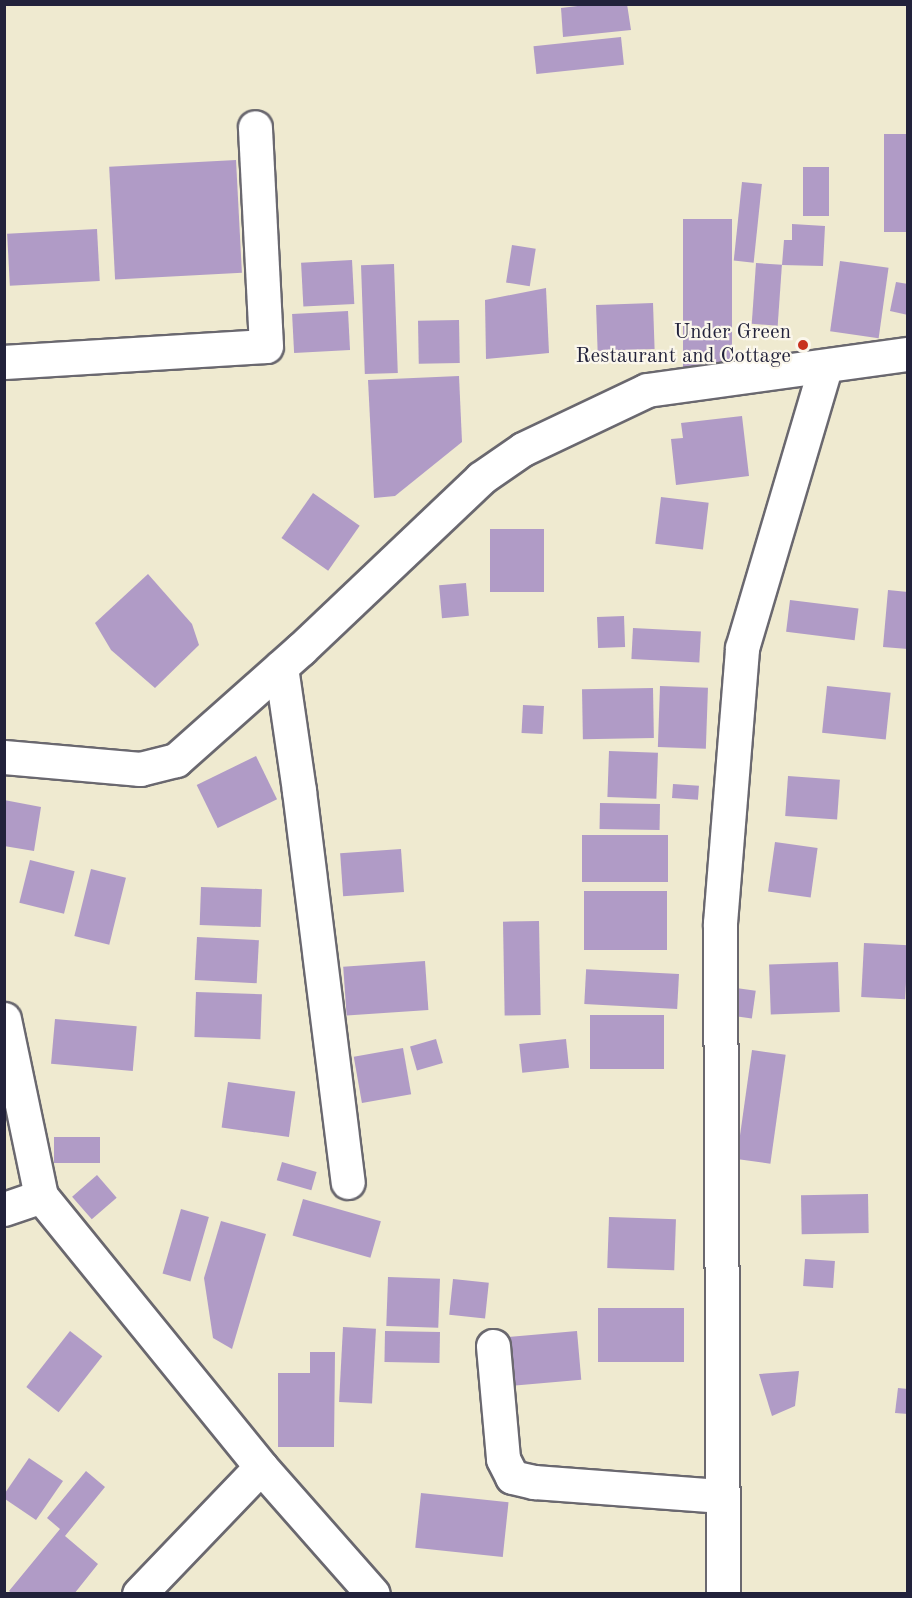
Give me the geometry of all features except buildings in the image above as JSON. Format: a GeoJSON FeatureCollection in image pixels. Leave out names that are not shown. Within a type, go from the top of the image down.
{"type":"FeatureCollection","features":[{"type":"Feature","properties":{"kind":"street"},"geometry":{"type":"LineString","coordinates":[[4,362],[266,346],[255,127]]}},
{"type":"Feature","properties":{"kind":"street"},"geometry":{"type":"LineString","coordinates":[[4,757],[140,769],[176,760],[281,666],[481,478],[523,449],[647,390],[908,354]]}},
{"type":"Feature","properties":{"kind":"street"},"geometry":{"type":"LineString","coordinates":[[723,1593],[720,923],[742,648],[825,367]]}},
{"type":"Feature","properties":{"kind":"street"},"geometry":{"type":"LineString","coordinates":[[281,666],[348,1182]]}},
{"type":"Feature","properties":{"kind":"street"},"geometry":{"type":"LineString","coordinates":[[4,1019],[41,1196],[261,1467],[373,1593]]}},
{"type":"Feature","properties":{"kind":"street"},"geometry":{"type":"LineString","coordinates":[[4,1209],[41,1196]]}},
{"type":"Feature","properties":{"kind":"street"},"geometry":{"type":"LineString","coordinates":[[493,1346],[503,1459],[512,1477],[534,1482],[722,1496]]}},
{"type":"Feature","properties":{"kind":"street"},"geometry":{"type":"LineString","coordinates":[[139,1593],[261,1467]]}},
{"type":"Feature","properties":{"kind":"place","name":"Under Green Restaurant and Cottage"},"geometry":{"type":"Point","coordinates":[803,345]}}]}
